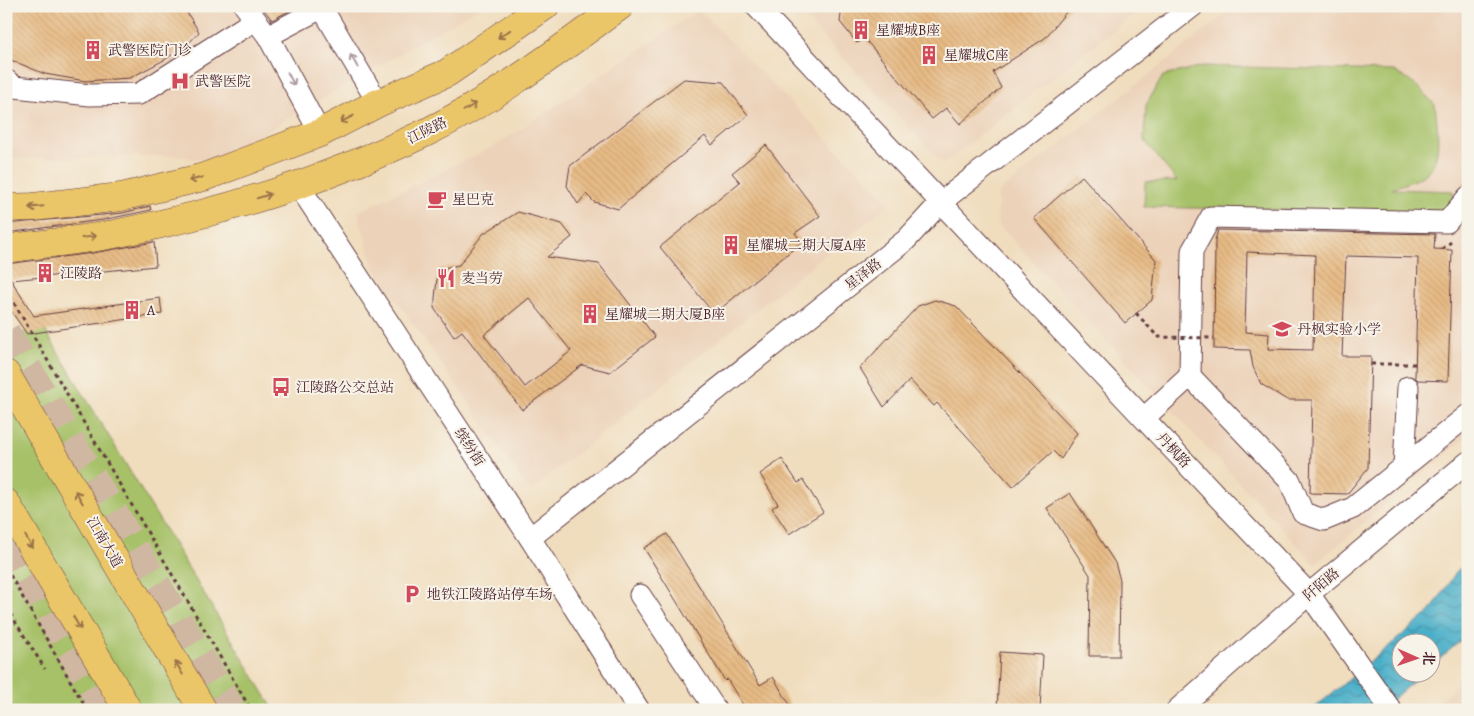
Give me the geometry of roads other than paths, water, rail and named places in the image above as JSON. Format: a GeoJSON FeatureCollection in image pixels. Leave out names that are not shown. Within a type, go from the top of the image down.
{"type":"FeatureCollection","features":[{"type":"Feature","properties":{"kind":"main road"},"geometry":{"type":"LineString","coordinates":[[6,208],[33,207],[121,197],[204,177],[320,133],[378,103],[447,73],[545,6]]}},
{"type":"Feature","properties":{"kind":"main road","name":"江陵路"},"geometry":{"type":"LineString","coordinates":[[6,249],[118,233],[228,207],[299,186],[427,132],[510,84],[620,6]]}},
{"type":"Feature","properties":{"kind":"main road","name":"江南大道"},"geometry":{"type":"LineString","coordinates":[[6,374],[203,710]]}},
{"type":"Feature","properties":{"kind":"main road"},"geometry":{"type":"LineString","coordinates":[[6,503],[128,710]]}},
{"type":"Feature","properties":{"kind":"street","name":"丹枫路"},"geometry":{"type":"LineString","coordinates":[[756,6],[1309,594],[1392,710]]}},
{"type":"Feature","properties":{"kind":"street","name":"星泽路"},"geometry":{"type":"LineString","coordinates":[[530,538],[906,240],[941,202],[1193,6]]}},
{"type":"Feature","properties":{"kind":"street"},"geometry":{"type":"LineString","coordinates":[[6,80],[15,87],[90,95],[138,94],[256,21],[324,7],[378,103]]}},
{"type":"Feature","properties":{"kind":"street"},"geometry":{"type":"LineString","coordinates":[[256,21],[320,133]]}},
{"type":"Feature","properties":{"kind":"street","name":"缤纷街"},"geometry":{"type":"LineString","coordinates":[[299,186],[530,538],[639,710]]}},
{"type":"Feature","properties":{"kind":"street"},"geometry":{"type":"LineString","coordinates":[[1461,420],[1353,508],[1324,520],[1303,513],[1290,481],[1190,376],[1192,251],[1211,217],[1447,222],[1468,197]]}},
{"type":"Feature","properties":{"kind":"street"},"geometry":{"type":"LineString","coordinates":[[1144,418],[1190,376]]}},
{"type":"Feature","properties":{"kind":"street"},"geometry":{"type":"LineString","coordinates":[[1404,467],[1408,387]]}},
{"type":"Feature","properties":{"kind":"street"},"geometry":{"type":"LineString","coordinates":[[1407,416],[1420,431],[1435,431],[1461,420]]}},
{"type":"Feature","properties":{"kind":"street","name":"阡陌路"},"geometry":{"type":"LineString","coordinates":[[1177,710],[1309,594],[1468,462]]}},
{"type":"Feature","properties":{"kind":"street"},"geometry":{"type":"LineString","coordinates":[[640,595],[716,710]]}},
{"type":"Feature","properties":{"kind":"water"},"geometry":{"type":"Polygon","coordinates":[[[1468,562],[1468,634],[1442,657],[1442,634],[1404,634],[1430,612],[1456,572],[1468,562]]]}},
{"type":"Feature","properties":{"kind":"water"},"geometry":{"type":"Polygon","coordinates":[[[1392,644],[1392,684],[1410,684],[1380,710],[1312,710],[1392,644]]]}},
{"type":"Feature","properties":{"kind":"tunnel"},"geometry":{"type":"LineString","coordinates":[[6,332],[232,710]]}},
{"type":"Feature","properties":{"kind":"tunnel"},"geometry":{"type":"LineString","coordinates":[[6,541],[105,710]]}},
{"type":"Feature","properties":{"kind":"place","name":"星耀城B座"},"geometry":{"type":"Point","coordinates":[861,30]}},
{"type":"Feature","properties":{"kind":"place","name":"武警医院门诊"},"geometry":{"type":"Point","coordinates":[93,50]}},
{"type":"Feature","properties":{"kind":"place","name":"星耀城C座"},"geometry":{"type":"Point","coordinates":[929,55]}},
{"type":"Feature","properties":{"kind":"place","name":"武警医院"},"geometry":{"type":"Point","coordinates":[180,81]}},
{"type":"Feature","properties":{"kind":"place","name":"星巴克"},"geometry":{"type":"Point","coordinates":[437,199]}},
{"type":"Feature","properties":{"kind":"place","name":"星耀城二期大厦A座"},"geometry":{"type":"Point","coordinates":[731,245]}},
{"type":"Feature","properties":{"kind":"place","name":"江陵路"},"geometry":{"type":"Point","coordinates":[45,273]}},
{"type":"Feature","properties":{"kind":"place","name":"麦当劳"},"geometry":{"type":"Point","coordinates":[446,278]}},
{"type":"Feature","properties":{"kind":"place","name":"A"},"geometry":{"type":"Point","coordinates":[132,310]}},
{"type":"Feature","properties":{"kind":"place","name":"星耀城二期大厦B座"},"geometry":{"type":"Point","coordinates":[590,314]}},
{"type":"Feature","properties":{"kind":"place","name":"丹枫实验小学"},"geometry":{"type":"Point","coordinates":[1282,329]}},
{"type":"Feature","properties":{"kind":"place","name":"江陵路公交总站"},"geometry":{"type":"Point","coordinates":[281,387]}},
{"type":"Feature","properties":{"kind":"place","name":"地铁江陵路站停车场"},"geometry":{"type":"Point","coordinates":[412,594]}}]}
